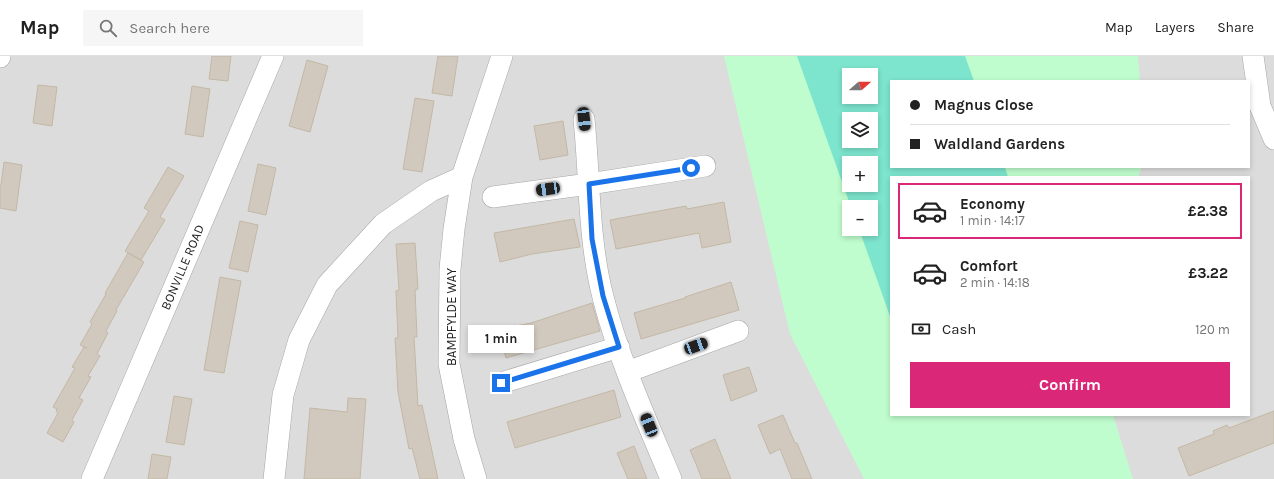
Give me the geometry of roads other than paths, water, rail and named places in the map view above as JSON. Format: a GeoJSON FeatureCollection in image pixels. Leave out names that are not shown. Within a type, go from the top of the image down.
{"type":"FeatureCollection","features":[{"type":"Feature","properties":{"kind":"street","name":"BONVILLE ROAD"},"geometry":{"type":"LineString","coordinates":[[92,479],[273,56]]}},
{"type":"Feature","properties":{"kind":"street","name":"BAMPFYLDE WAY"},"geometry":{"type":"LineString","coordinates":[[476,479],[464,439],[449,364],[450,269],[454,229],[462,177],[502,56]]}},
{"type":"Feature","properties":{"kind":"street"},"geometry":{"type":"LineString","coordinates":[[1253,56],[1260,106],[1274,139]]}},
{"type":"Feature","properties":{"kind":"street"},"geometry":{"type":"LineString","coordinates":[[584,119],[592,239],[603,296],[627,372],[671,479]]}},
{"type":"Feature","properties":{"kind":"street"},"geometry":{"type":"LineString","coordinates":[[494,197],[705,166]]}},
{"type":"Feature","properties":{"kind":"street"},"geometry":{"type":"LineString","coordinates":[[274,479],[283,394],[299,340],[328,285],[383,224],[431,191],[462,177]]}},
{"type":"Feature","properties":{"kind":"street"},"geometry":{"type":"LineString","coordinates":[[627,372],[738,332]]}},
{"type":"Feature","properties":{"kind":"street"},"geometry":{"type":"LineString","coordinates":[[501,383],[619,347]]}}]}
